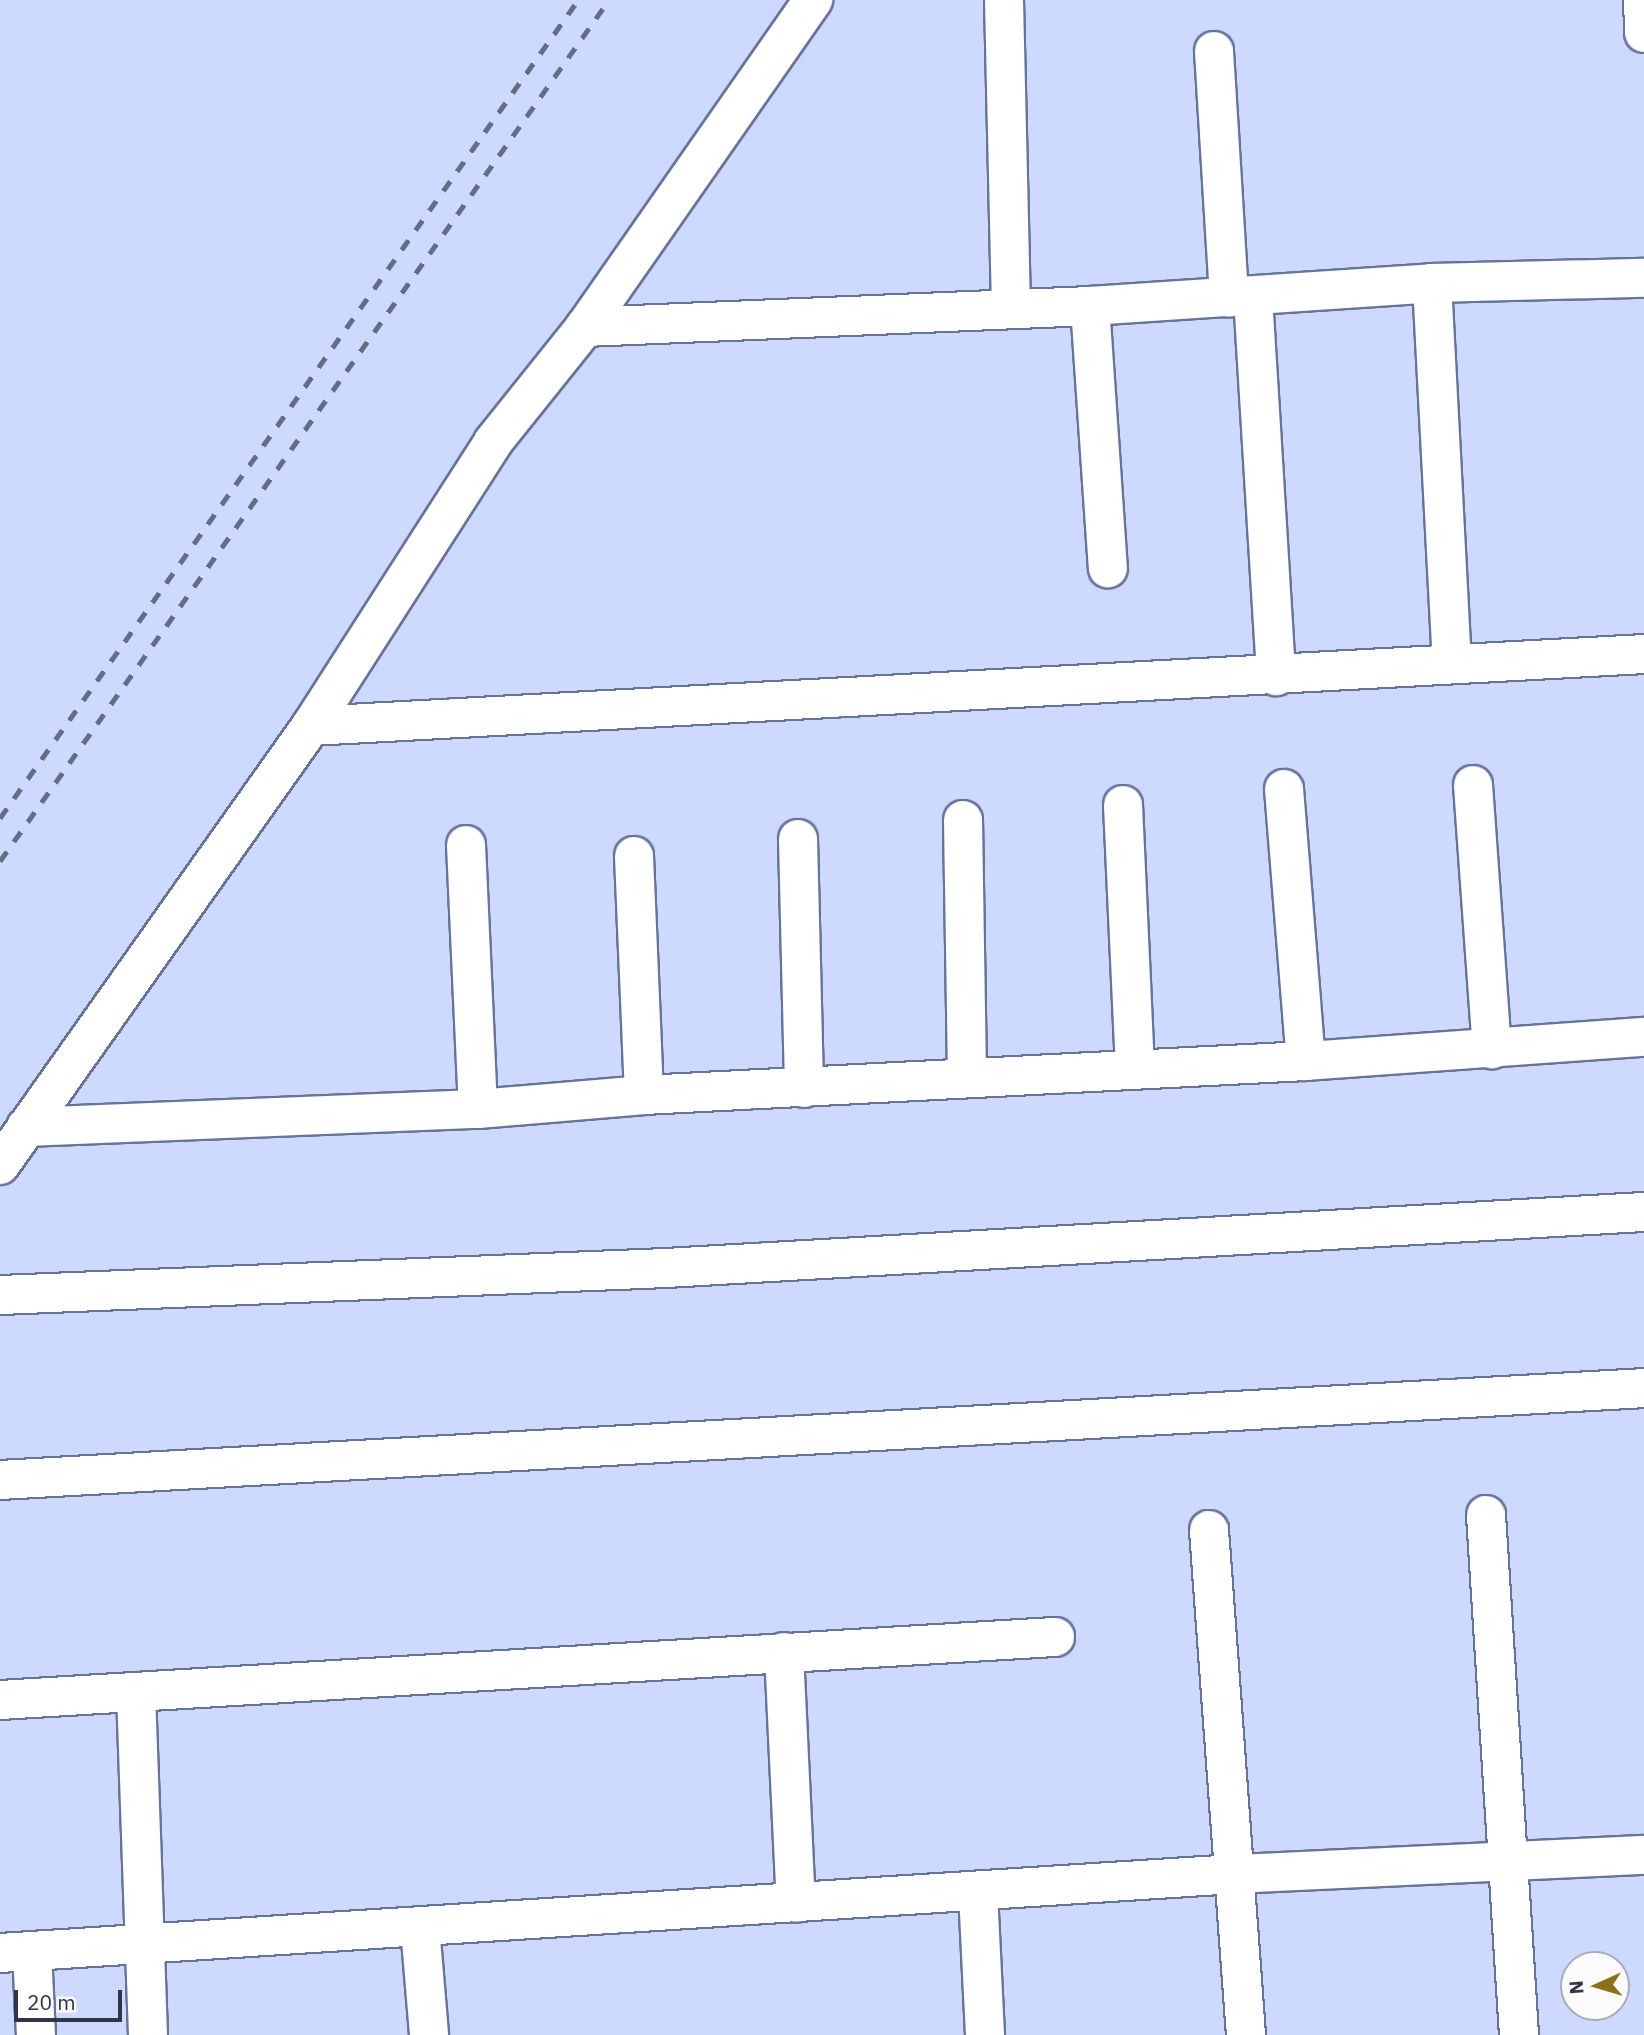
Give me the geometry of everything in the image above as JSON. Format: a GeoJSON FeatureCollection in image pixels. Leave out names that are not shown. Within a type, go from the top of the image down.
{"type":"FeatureCollection","features":[{"type":"Feature","properties":{"kind":"street"},"geometry":{"type":"LineString","coordinates":[[0,1165],[311,726],[493,442],[585,327],[813,0]]}},
{"type":"Feature","properties":{"kind":"street"},"geometry":{"type":"LineString","coordinates":[[1004,0],[1012,309]]}},
{"type":"Feature","properties":{"kind":"street"},"geometry":{"type":"LineString","coordinates":[[1643,0],[1644,33]]}},
{"type":"Feature","properties":{"kind":"street"},"geometry":{"type":"LineString","coordinates":[[1214,51],[1241,298],[1276,676]]}},
{"type":"Feature","properties":{"kind":"street"},"geometry":{"type":"LineString","coordinates":[[585,327],[1090,306],[1241,298],[1432,283],[1644,278]]}},
{"type":"Feature","properties":{"kind":"street"},"geometry":{"type":"LineString","coordinates":[[1432,283],[1452,663]]}},
{"type":"Feature","properties":{"kind":"street"},"geometry":{"type":"LineString","coordinates":[[1090,306],[1108,568]]}},
{"type":"Feature","properties":{"kind":"street"},"geometry":{"type":"LineString","coordinates":[[311,726],[1276,676],[1452,663],[1644,654]]}},
{"type":"Feature","properties":{"kind":"street"},"geometry":{"type":"LineString","coordinates":[[1473,785],[1492,1049]]}},
{"type":"Feature","properties":{"kind":"street"},"geometry":{"type":"LineString","coordinates":[[1284,789],[1306,1061]]}},
{"type":"Feature","properties":{"kind":"street"},"geometry":{"type":"LineString","coordinates":[[1123,805],[1135,1069]]}},
{"type":"Feature","properties":{"kind":"street"},"geometry":{"type":"LineString","coordinates":[[963,820],[967,1077]]}},
{"type":"Feature","properties":{"kind":"street"},"geometry":{"type":"LineString","coordinates":[[798,839],[804,1088]]}},
{"type":"Feature","properties":{"kind":"street"},"geometry":{"type":"LineString","coordinates":[[466,845],[478,1108]]}},
{"type":"Feature","properties":{"kind":"street"},"geometry":{"type":"LineString","coordinates":[[634,856],[645,1095]]}},
{"type":"Feature","properties":{"kind":"street"},"geometry":{"type":"LineString","coordinates":[[26,1127],[478,1108],[645,1095],[1306,1061],[1644,1037]]}},
{"type":"Feature","properties":{"kind":"street"},"geometry":{"type":"LineString","coordinates":[[0,1295],[666,1268],[1644,1212]]}},
{"type":"Feature","properties":{"kind":"street"},"geometry":{"type":"LineString","coordinates":[[0,1480],[1644,1388]]}},
{"type":"Feature","properties":{"kind":"street"},"geometry":{"type":"LineString","coordinates":[[1486,1515],[1519,2035]]}},
{"type":"Feature","properties":{"kind":"street"},"geometry":{"type":"LineString","coordinates":[[1209,1530],[1236,1874],[1245,2035]]}},
{"type":"Feature","properties":{"kind":"street"},"geometry":{"type":"LineString","coordinates":[[0,1700],[1055,1637]]}},
{"type":"Feature","properties":{"kind":"street"},"geometry":{"type":"LineString","coordinates":[[784,1652],[796,1903]]}},
{"type":"Feature","properties":{"kind":"street"},"geometry":{"type":"LineString","coordinates":[[136,1692],[148,2035]]}},
{"type":"Feature","properties":{"kind":"street"},"geometry":{"type":"LineString","coordinates":[[36,2035],[16,1952],[1236,1874],[1509,1859],[1644,1855]]}},
{"type":"Feature","properties":{"kind":"street"},"geometry":{"type":"LineString","coordinates":[[978,1892],[985,2035]]}},
{"type":"Feature","properties":{"kind":"street"},"geometry":{"type":"LineString","coordinates":[[420,1927],[429,2035]]}},
{"type":"Feature","properties":{"kind":"railway"},"geometry":{"type":"LineString","coordinates":[[0,818],[578,0]]}},
{"type":"Feature","properties":{"kind":"railway"},"geometry":{"type":"LineString","coordinates":[[0,861],[609,0]]}}]}
